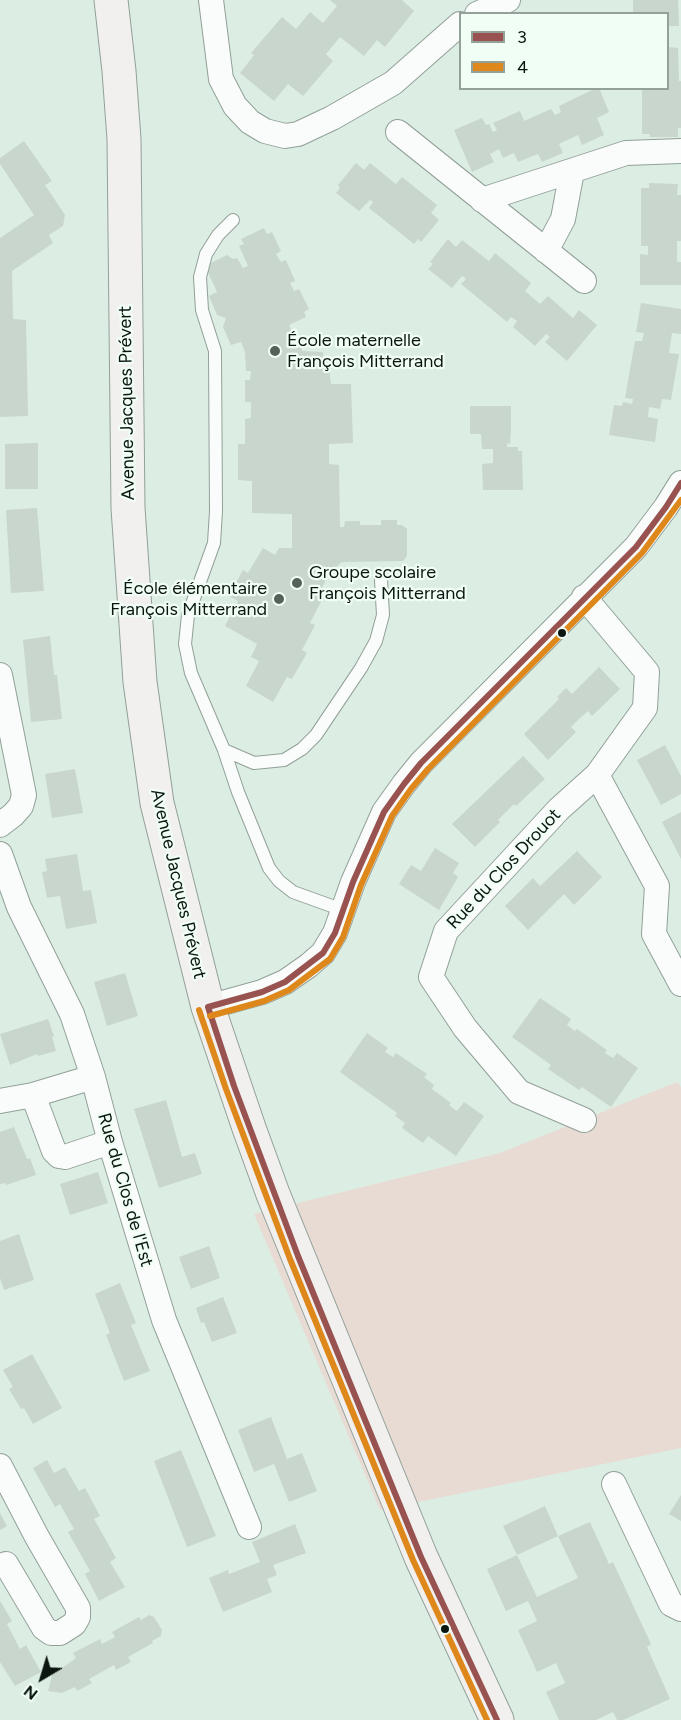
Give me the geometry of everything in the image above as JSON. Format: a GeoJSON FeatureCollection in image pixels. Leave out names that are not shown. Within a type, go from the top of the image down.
{"type":"FeatureCollection","features":[{"type":"Feature","properties":{"kind":"main road","name":"Avenue Jacques Prévert"},"geometry":{"type":"LineString","coordinates":[[109,10],[119,71],[124,139],[128,508],[140,682],[157,803],[208,1007],[234,1086],[294,1246],[422,1557],[497,1720]]}},
{"type":"Feature","properties":{"kind":"street"},"geometry":{"type":"LineString","coordinates":[[211,0],[220,79],[235,106],[250,122],[265,131],[285,136],[298,134],[332,118],[393,83],[459,25]]}},
{"type":"Feature","properties":{"kind":"street"},"geometry":{"type":"LineString","coordinates":[[481,12],[508,0]]}},
{"type":"Feature","properties":{"kind":"street"},"geometry":{"type":"LineString","coordinates":[[398,132],[584,281]]}},
{"type":"Feature","properties":{"kind":"street"},"geometry":{"type":"LineString","coordinates":[[483,200],[626,153],[681,151]]}},
{"type":"Feature","properties":{"kind":"street"},"geometry":{"type":"LineString","coordinates":[[546,251],[562,219],[572,171]]}},
{"type":"Feature","properties":{"kind":"street"},"geometry":{"type":"LineString","coordinates":[[208,1007],[262,992],[285,982],[308,966],[322,952],[335,933],[384,812],[404,784],[421,763],[636,547],[681,483]]}},
{"type":"Feature","properties":{"kind":"street","name":"Rue du Clos Drouot"},"geometry":{"type":"LineString","coordinates":[[584,597],[647,672],[645,708],[597,775],[559,809],[446,931],[431,977],[465,1028],[519,1092],[584,1120]]}},
{"type":"Feature","properties":{"kind":"street"},"geometry":{"type":"LineString","coordinates":[[0,675],[24,795],[21,806],[14,815],[0,825]]}},
{"type":"Feature","properties":{"kind":"street"},"geometry":{"type":"LineString","coordinates":[[597,775],[657,886],[654,934],[681,984]]}},
{"type":"Feature","properties":{"kind":"street","name":"Rue du Clos de l'Est"},"geometry":{"type":"LineString","coordinates":[[0,855],[19,907],[72,1014],[93,1077],[110,1142],[164,1320],[249,1527]]}},
{"type":"Feature","properties":{"kind":"street"},"geometry":{"type":"LineString","coordinates":[[0,1101],[33,1095],[93,1077]]}},
{"type":"Feature","properties":{"kind":"street"},"geometry":{"type":"LineString","coordinates":[[33,1095],[54,1151],[59,1156],[65,1157],[110,1142]]}},
{"type":"Feature","properties":{"kind":"street"},"geometry":{"type":"LineString","coordinates":[[0,1466],[78,1608],[78,1617],[74,1624],[60,1632],[51,1633],[44,1628],[3,1566],[27,1550],[37,1537]]}},
{"type":"Feature","properties":{"kind":"street"},"geometry":{"type":"LineString","coordinates":[[614,1484],[671,1604],[681,1609]]}},
{"type":"Feature","properties":{"kind":"lane"},"geometry":{"type":"LineString","coordinates":[[233,220],[206,254],[200,277],[202,310],[215,351],[216,512],[214,543],[188,615],[185,644],[192,673],[269,868],[279,881],[293,892],[343,910]]}},
{"type":"Feature","properties":{"kind":"lane"},"geometry":{"type":"LineString","coordinates":[[224,750],[254,763],[284,760],[302,749],[316,735],[362,668],[376,641],[383,615],[381,580]]}},
{"type":"Feature","properties":{"kind":"shaded area"},"geometry":{"type":"Polygon","coordinates":[[[677,1082],[681,1087],[681,1448],[380,1510],[254,1214],[500,1153],[677,1082]]]}},
{"type":"Feature","properties":{"kind":"building"},"geometry":{"type":"Polygon","coordinates":[[[330,0],[402,0],[414,11],[385,47],[377,40],[364,56],[340,37],[326,54],[333,61],[303,96],[288,84],[274,101],[240,73],[254,55],[251,53],[282,17],[296,29],[310,12],[323,23],[337,6],[330,0]]]}},
{"type":"Feature","properties":{"kind":"building"},"geometry":{"type":"Polygon","coordinates":[[[633,0],[678,0],[679,26],[669,26],[669,12],[633,12],[633,0]]]}},
{"type":"Feature","properties":{"kind":"building"},"geometry":{"type":"Polygon","coordinates":[[[669,47],[678,48],[681,128],[678,128],[678,137],[649,137],[650,134],[642,134],[642,90],[669,90],[669,47]]]}},
{"type":"Feature","properties":{"kind":"building"},"geometry":{"type":"Polygon","coordinates":[[[592,90],[600,90],[609,112],[597,118],[604,135],[582,145],[578,135],[559,144],[563,153],[542,162],[538,154],[518,162],[514,153],[503,158],[499,149],[490,154],[494,162],[472,172],[454,130],[482,118],[493,132],[497,130],[493,123],[520,111],[524,121],[551,109],[555,115],[561,112],[559,106],[592,90]]]}},
{"type":"Feature","properties":{"kind":"building"},"geometry":{"type":"Polygon","coordinates":[[[24,141],[52,181],[45,185],[65,215],[63,226],[49,235],[53,243],[12,271],[13,319],[26,320],[28,416],[0,417],[0,238],[34,215],[0,164],[0,158],[24,141]]]}},
{"type":"Feature","properties":{"kind":"building"},"geometry":{"type":"Polygon","coordinates":[[[356,163],[364,170],[370,163],[396,184],[402,177],[437,205],[431,213],[439,220],[421,242],[418,239],[414,244],[369,208],[373,202],[370,200],[359,211],[336,193],[340,188],[338,185],[356,163]]]}},
{"type":"Feature","properties":{"kind":"building"},"geometry":{"type":"Polygon","coordinates":[[[649,183],[678,184],[677,195],[681,195],[681,241],[677,241],[677,262],[681,262],[681,285],[640,285],[640,254],[648,255],[648,246],[641,246],[641,188],[649,188],[649,183]]]}},
{"type":"Feature","properties":{"kind":"building"},"geometry":{"type":"Polygon","coordinates":[[[264,228],[267,234],[272,232],[281,251],[276,254],[281,262],[286,260],[295,281],[290,283],[294,291],[299,289],[309,309],[304,312],[306,317],[289,325],[296,341],[302,341],[302,351],[323,352],[324,368],[329,368],[331,384],[351,384],[353,443],[329,444],[329,464],[339,465],[340,527],[344,527],[345,521],[360,521],[360,525],[381,525],[381,520],[397,520],[397,525],[402,525],[407,529],[407,556],[403,561],[342,562],[331,571],[318,595],[323,598],[310,623],[315,625],[302,650],[307,653],[292,679],[287,677],[273,702],[246,686],[259,661],[251,657],[257,644],[225,626],[238,601],[229,596],[243,570],[248,573],[263,548],[275,555],[279,548],[292,548],[292,514],[252,513],[252,481],[238,480],[238,444],[245,444],[245,419],[251,418],[251,402],[245,402],[245,380],[250,380],[251,371],[246,371],[245,352],[241,342],[231,345],[223,327],[226,318],[217,315],[209,296],[217,292],[205,266],[227,255],[233,259],[237,258],[243,268],[248,266],[239,246],[244,244],[241,239],[264,228]]]}},
{"type":"Feature","properties":{"kind":"building"},"geometry":{"type":"Polygon","coordinates":[[[448,239],[456,247],[462,240],[489,261],[495,253],[531,283],[525,291],[540,304],[548,296],[573,318],[579,310],[597,325],[567,361],[545,342],[550,337],[546,334],[535,346],[513,327],[517,321],[511,317],[507,322],[461,284],[466,279],[462,276],[452,288],[428,269],[433,264],[430,262],[448,239]]]}},
{"type":"Feature","properties":{"kind":"building"},"geometry":{"type":"Polygon","coordinates":[[[641,303],[681,309],[681,334],[672,333],[669,353],[679,354],[671,400],[662,399],[660,409],[649,407],[648,417],[658,419],[655,442],[609,435],[614,405],[622,406],[623,402],[632,404],[633,399],[625,398],[635,341],[642,341],[644,333],[636,332],[641,303]]]}},
{"type":"Feature","properties":{"kind":"building"},"geometry":{"type":"Polygon","coordinates":[[[470,406],[511,406],[510,444],[507,443],[507,447],[518,447],[518,451],[522,451],[523,490],[483,490],[482,464],[493,463],[493,449],[482,449],[481,434],[470,434],[470,406]]]}},
{"type":"Feature","properties":{"kind":"building"},"geometry":{"type":"Polygon","coordinates":[[[38,443],[38,489],[5,489],[5,444],[38,443]]]}},
{"type":"Feature","properties":{"kind":"building"},"geometry":{"type":"Polygon","coordinates":[[[37,508],[44,591],[11,593],[6,510],[37,508]]]}},
{"type":"Feature","properties":{"kind":"building"},"geometry":{"type":"Polygon","coordinates":[[[50,636],[62,719],[31,722],[23,640],[50,636]]]}},
{"type":"Feature","properties":{"kind":"building"},"geometry":{"type":"Polygon","coordinates":[[[599,667],[620,689],[592,716],[588,711],[579,719],[571,727],[576,732],[548,760],[524,734],[559,699],[557,697],[566,688],[572,694],[599,667]]]}},
{"type":"Feature","properties":{"kind":"building"},"geometry":{"type":"Polygon","coordinates":[[[665,745],[681,776],[681,794],[661,805],[637,760],[665,745]]]}},
{"type":"Feature","properties":{"kind":"building"},"geometry":{"type":"Polygon","coordinates":[[[523,756],[545,779],[516,806],[514,804],[475,847],[452,824],[523,756]]]}},
{"type":"Feature","properties":{"kind":"building"},"geometry":{"type":"Polygon","coordinates":[[[75,769],[83,813],[52,818],[45,774],[75,769]]]}},
{"type":"Feature","properties":{"kind":"building"},"geometry":{"type":"Polygon","coordinates":[[[681,812],[681,859],[662,822],[681,812]]]}},
{"type":"Feature","properties":{"kind":"building"},"geometry":{"type":"Polygon","coordinates":[[[435,848],[459,863],[453,873],[458,877],[439,910],[399,884],[411,865],[421,871],[435,848]]]}},
{"type":"Feature","properties":{"kind":"building"},"geometry":{"type":"Polygon","coordinates":[[[577,851],[602,877],[574,905],[564,894],[528,930],[505,906],[533,878],[540,886],[577,851]]]}},
{"type":"Feature","properties":{"kind":"building"},"geometry":{"type":"Polygon","coordinates":[[[77,854],[83,891],[91,890],[97,923],[66,929],[60,896],[47,898],[42,872],[47,871],[45,859],[77,854]]]}},
{"type":"Feature","properties":{"kind":"building"},"geometry":{"type":"Polygon","coordinates":[[[125,973],[138,1016],[107,1026],[94,982],[125,973]]]}},
{"type":"Feature","properties":{"kind":"building"},"geometry":{"type":"Polygon","coordinates":[[[540,998],[571,1019],[567,1025],[575,1031],[577,1029],[607,1050],[605,1053],[613,1058],[617,1053],[638,1068],[611,1107],[582,1087],[579,1090],[548,1069],[551,1065],[512,1037],[540,998]]]}},
{"type":"Feature","properties":{"kind":"building"},"geometry":{"type":"Polygon","coordinates":[[[48,1019],[56,1051],[38,1056],[37,1054],[10,1065],[0,1034],[48,1019]]]}},
{"type":"Feature","properties":{"kind":"building"},"geometry":{"type":"Polygon","coordinates":[[[367,1033],[388,1048],[385,1052],[393,1057],[396,1053],[427,1074],[424,1077],[434,1085],[432,1089],[451,1103],[449,1105],[457,1111],[464,1102],[484,1116],[456,1156],[428,1136],[423,1143],[402,1128],[405,1123],[395,1116],[397,1113],[340,1072],[367,1033]]]}},
{"type":"Feature","properties":{"kind":"building"},"geometry":{"type":"Polygon","coordinates":[[[166,1100],[182,1157],[195,1153],[202,1174],[159,1188],[134,1109],[166,1100]]]}},
{"type":"Feature","properties":{"kind":"building"},"geometry":{"type":"Polygon","coordinates":[[[14,1127],[36,1175],[6,1185],[5,1183],[0,1184],[0,1132],[14,1127]]]}},
{"type":"Feature","properties":{"kind":"building"},"geometry":{"type":"Polygon","coordinates":[[[98,1172],[108,1203],[70,1215],[60,1184],[98,1172]]]}},
{"type":"Feature","properties":{"kind":"building"},"geometry":{"type":"Polygon","coordinates":[[[19,1234],[34,1280],[4,1290],[0,1278],[0,1241],[19,1234]]]}},
{"type":"Feature","properties":{"kind":"building"},"geometry":{"type":"Polygon","coordinates":[[[209,1246],[220,1278],[191,1289],[179,1257],[209,1246]]]}},
{"type":"Feature","properties":{"kind":"building"},"geometry":{"type":"Polygon","coordinates":[[[120,1283],[136,1323],[131,1325],[150,1371],[124,1381],[106,1335],[110,1333],[95,1294],[120,1283]]]}},
{"type":"Feature","properties":{"kind":"building"},"geometry":{"type":"Polygon","coordinates":[[[223,1297],[237,1333],[212,1342],[204,1322],[201,1323],[196,1308],[223,1297]]]}},
{"type":"Feature","properties":{"kind":"building"},"geometry":{"type":"Polygon","coordinates":[[[32,1354],[62,1408],[33,1424],[9,1389],[13,1387],[3,1370],[32,1354]]]}},
{"type":"Feature","properties":{"kind":"building"},"geometry":{"type":"Polygon","coordinates":[[[271,1417],[287,1459],[302,1453],[317,1491],[289,1502],[274,1464],[254,1472],[238,1430],[271,1417]]]}},
{"type":"Feature","properties":{"kind":"building"},"geometry":{"type":"Polygon","coordinates":[[[181,1450],[216,1536],[187,1547],[154,1461],[181,1450]]]}},
{"type":"Feature","properties":{"kind":"building"},"geometry":{"type":"Polygon","coordinates":[[[47,1460],[54,1473],[65,1467],[79,1491],[85,1488],[100,1516],[94,1519],[116,1558],[110,1562],[125,1587],[99,1601],[85,1574],[90,1571],[68,1532],[74,1529],[60,1504],[55,1507],[33,1468],[47,1460]]]}},
{"type":"Feature","properties":{"kind":"building"},"geometry":{"type":"Polygon","coordinates":[[[681,1495],[681,1521],[669,1514],[681,1495]]]}},
{"type":"Feature","properties":{"kind":"building"},"geometry":{"type":"Polygon","coordinates":[[[545,1506],[558,1536],[517,1555],[503,1526],[545,1506]]]}},
{"type":"Feature","properties":{"kind":"building"},"geometry":{"type":"Polygon","coordinates":[[[0,1513],[7,1526],[0,1530],[0,1513]]]}},
{"type":"Feature","properties":{"kind":"building"},"geometry":{"type":"Polygon","coordinates":[[[590,1522],[609,1564],[613,1562],[651,1644],[647,1647],[670,1699],[623,1720],[617,1720],[613,1712],[596,1720],[559,1720],[546,1692],[565,1683],[556,1663],[537,1672],[518,1630],[537,1621],[528,1601],[506,1611],[487,1569],[517,1555],[537,1597],[578,1578],[558,1536],[590,1522]]]}},
{"type":"Feature","properties":{"kind":"building"},"geometry":{"type":"Polygon","coordinates":[[[295,1524],[306,1553],[273,1565],[277,1575],[267,1579],[272,1592],[223,1612],[209,1578],[228,1570],[229,1574],[260,1562],[252,1542],[295,1524]]]}},
{"type":"Feature","properties":{"kind":"building"},"geometry":{"type":"Polygon","coordinates":[[[0,1601],[12,1621],[7,1624],[20,1649],[26,1645],[41,1672],[15,1686],[0,1662],[0,1601]]]}},
{"type":"Feature","properties":{"kind":"building"},"geometry":{"type":"Polygon","coordinates":[[[149,1615],[154,1617],[162,1630],[161,1636],[128,1657],[131,1662],[116,1670],[114,1665],[89,1679],[92,1683],[77,1691],[75,1687],[62,1693],[48,1691],[52,1675],[76,1658],[73,1653],[100,1639],[102,1644],[115,1637],[112,1632],[139,1617],[141,1620],[149,1615]]]}},
{"type":"Feature","properties":{"kind":"transit line","name":"3"},"geometry":{"type":"LineString","coordinates":[[208,1007],[262,992],[285,982],[323,953],[335,933],[353,882],[384,812],[404,784],[421,763],[636,547],[681,483]]}},
{"type":"Feature","properties":{"kind":"transit line","name":"4"},"geometry":{"type":"LineString","coordinates":[[210,1016],[264,1001],[289,990],[330,959],[343,937],[361,885],[392,816],[411,789],[428,769],[642,553],[681,500]]}},
{"type":"Feature","properties":{"kind":"transit line","name":"3"},"geometry":{"type":"LineString","coordinates":[[208,1007],[234,1086],[298,1256],[421,1557],[497,1720]]}},
{"type":"Feature","properties":{"kind":"transit line","name":"4"},"geometry":{"type":"LineString","coordinates":[[199,1010],[290,1259],[413,1560],[487,1720]]}},
{"type":"Feature","properties":{"kind":"place","name":"École maternelle François Mitterrand"},"geometry":{"type":"Point","coordinates":[275,351]}},
{"type":"Feature","properties":{"kind":"place","name":"Groupe scolaire François Mitterrand"},"geometry":{"type":"Point","coordinates":[297,583]}},
{"type":"Feature","properties":{"kind":"place","name":"École élémentaire François Mitterrand"},"geometry":{"type":"Point","coordinates":[279,599]}}]}
